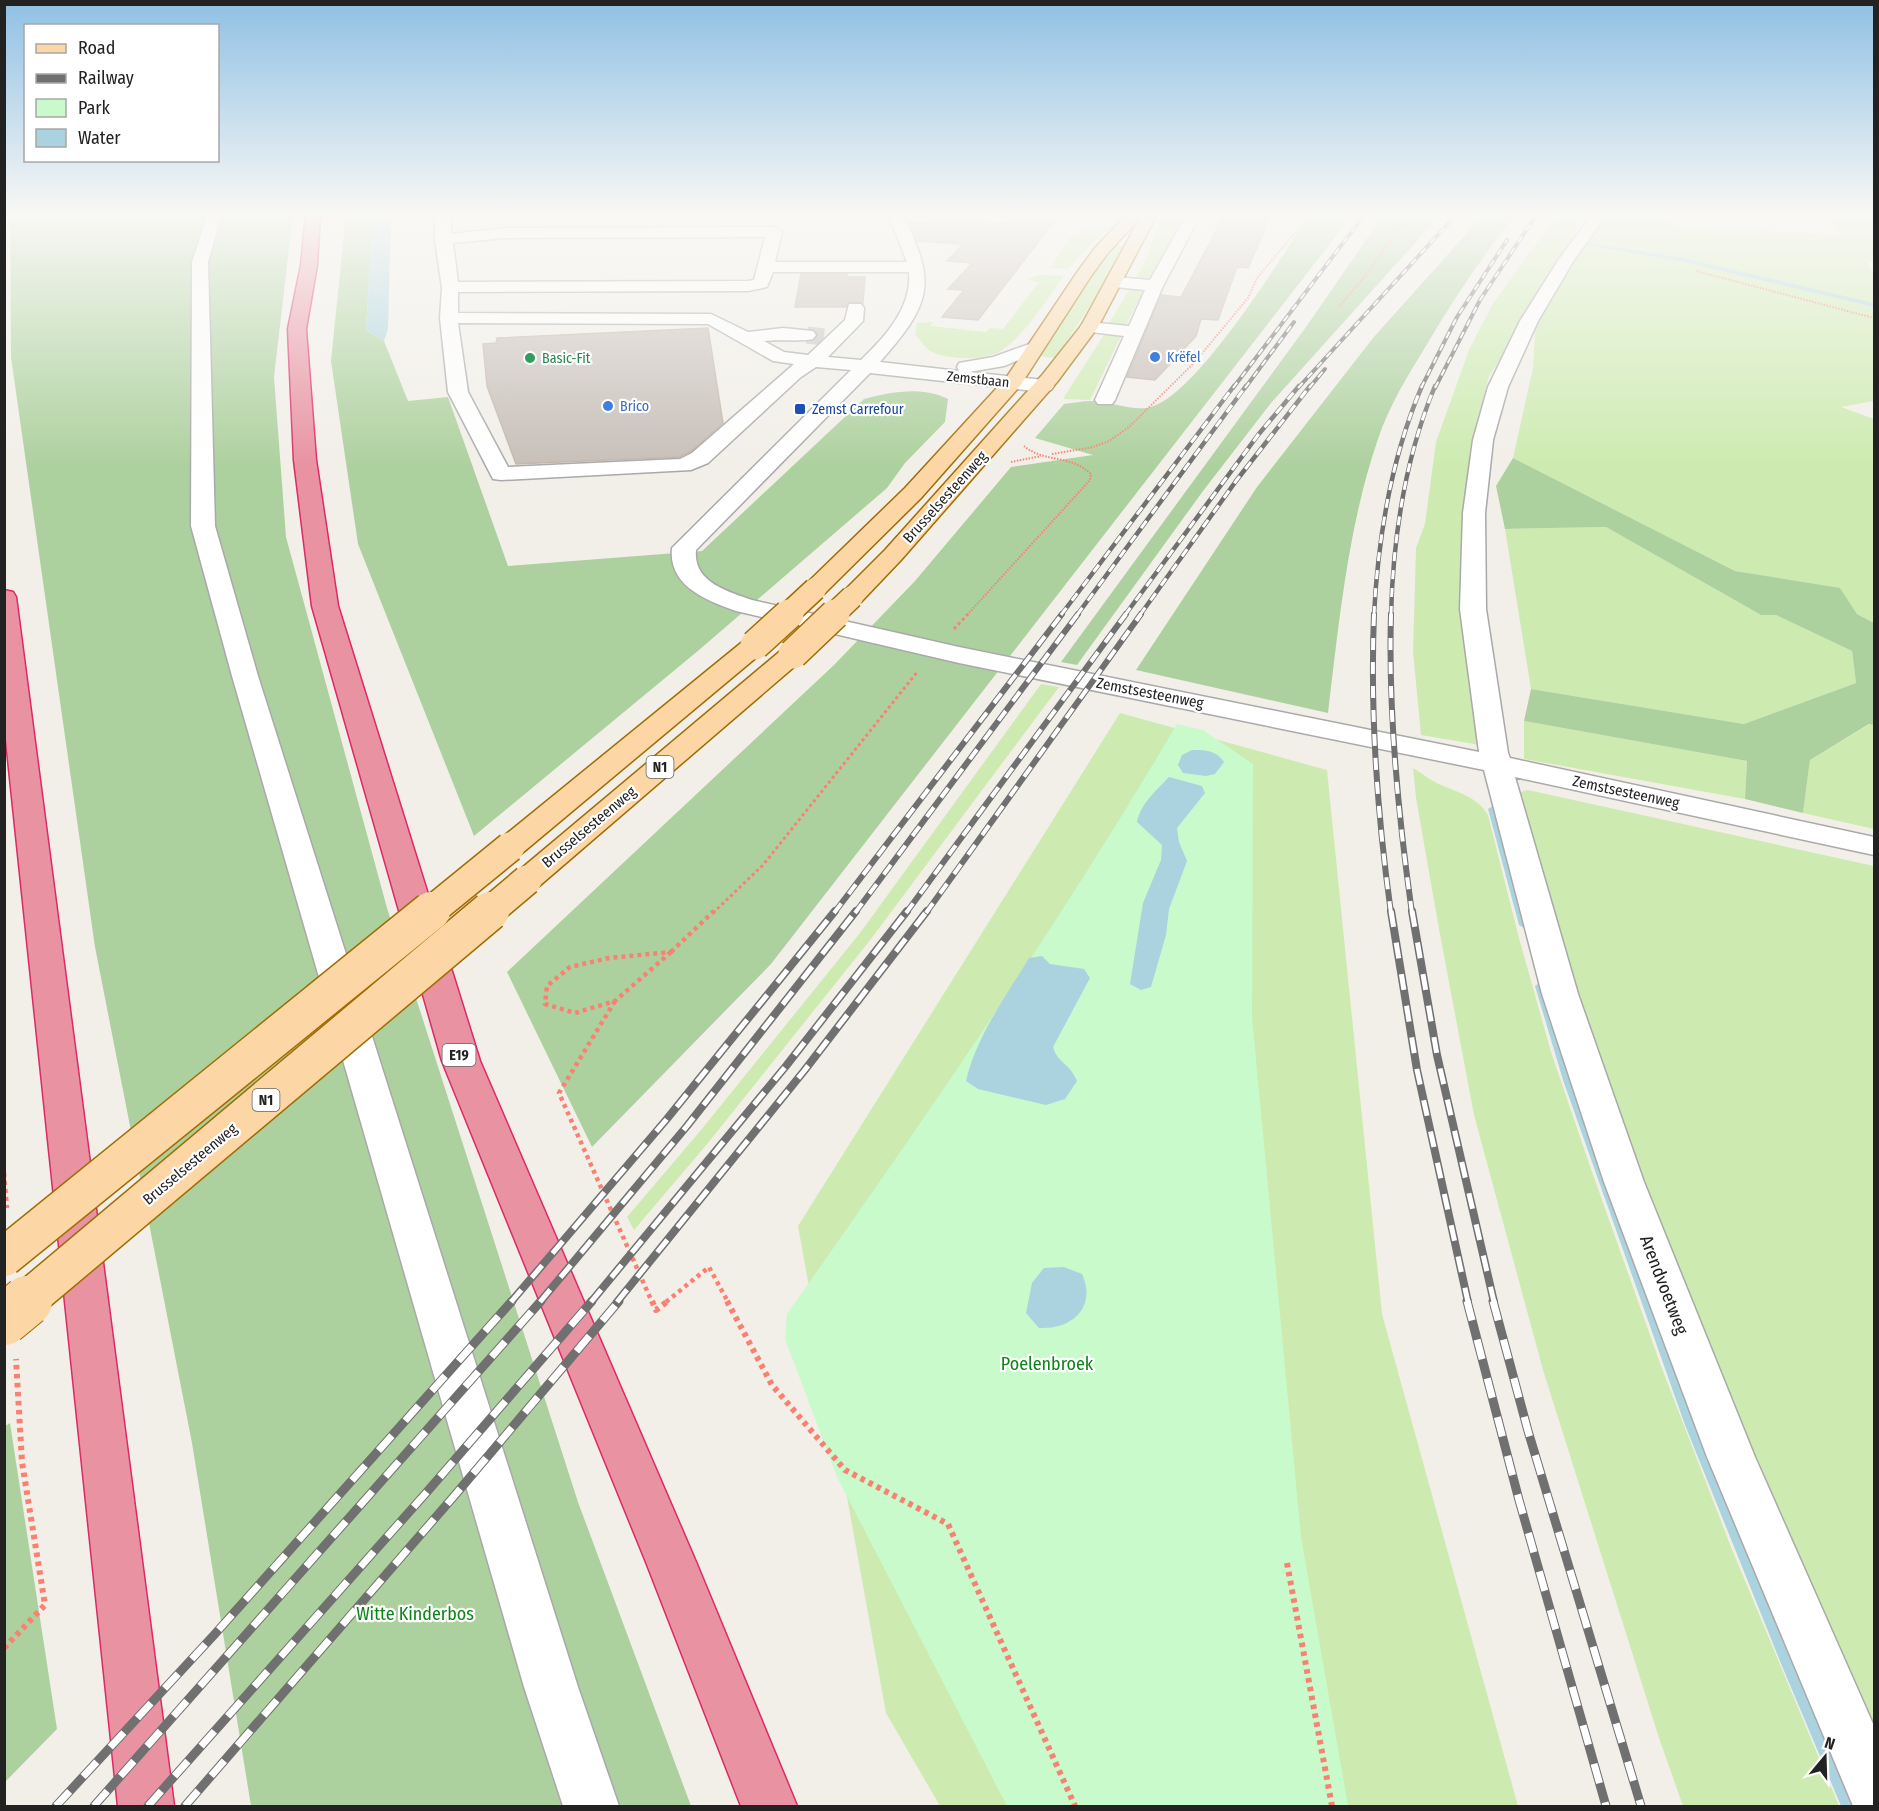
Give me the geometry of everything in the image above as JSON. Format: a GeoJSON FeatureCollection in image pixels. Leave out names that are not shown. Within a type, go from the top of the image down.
{"type":"FeatureCollection","features":[{"type":"Feature","properties":{"kind":"highway","name":"E19"},"geometry":{"type":"LineString","coordinates":[[303,299],[297,329],[305,460],[325,606],[461,1061],[671,1562],[770,1806]]}},
{"type":"Feature","properties":{"kind":"highway"},"geometry":{"type":"LineString","coordinates":[[4,597],[146,1806]]}},
{"type":"Feature","properties":{"kind":"main road","name":"Brusselsesteenweg"},"geometry":{"type":"LineString","coordinates":[[4,1257],[510,847],[755,645],[913,494],[1016,379],[1068,299]]}},
{"type":"Feature","properties":{"kind":"main road","name":"Brusselsesteenweg"},"geometry":{"type":"LineString","coordinates":[[10,1336],[527,880],[793,654],[893,555],[1047,382],[1089,327],[1105,299]]}},
{"type":"Feature","properties":{"kind":"street"},"geometry":{"type":"LineString","coordinates":[[200,299],[203,526],[245,676],[551,1687],[591,1806]]}},
{"type":"Feature","properties":{"kind":"street"},"geometry":{"type":"LineString","coordinates":[[450,299],[449,318],[458,392],[501,474],[683,465],[700,458],[854,321],[855,308]]}},
{"type":"Feature","properties":{"kind":"street"},"geometry":{"type":"LineString","coordinates":[[744,329],[780,357],[811,361],[869,363],[905,353],[909,314],[915,299]]}},
{"type":"Feature","properties":{"kind":"street"},"geometry":{"type":"LineString","coordinates":[[1105,400],[1150,299]]}},
{"type":"Feature","properties":{"kind":"street","name":"Arendvoetweg"},"geometry":{"type":"LineString","coordinates":[[1543,299],[1529,321],[1498,387],[1483,440],[1474,513],[1473,609],[1497,764],[1560,994],[1624,1182],[1731,1457],[1875,1790]]}},
{"type":"Feature","properties":{"kind":"street"},"geometry":{"type":"LineString","coordinates":[[449,318],[711,319],[726,327],[807,335]]}},
{"type":"Feature","properties":{"kind":"street"},"geometry":{"type":"LineString","coordinates":[[1089,327],[1136,332]]}},
{"type":"Feature","properties":{"kind":"street","name":"Zemstbaan"},"geometry":{"type":"LineString","coordinates":[[961,369],[997,362],[1035,347]]}},
{"type":"Feature","properties":{"kind":"street","name":"Zemstbaan"},"geometry":{"type":"LineString","coordinates":[[869,363],[905,353],[1016,379]]}},
{"type":"Feature","properties":{"kind":"street","name":"Zemstbaan"},"geometry":{"type":"LineString","coordinates":[[905,353],[938,366]]}},
{"type":"Feature","properties":{"kind":"street","name":"Zemstbaan"},"geometry":{"type":"LineString","coordinates":[[905,353],[975,391],[981,400],[976,422]]}},
{"type":"Feature","properties":{"kind":"street","name":"Zemstbaan"},"geometry":{"type":"LineString","coordinates":[[869,363],[938,366],[1047,382]]}},
{"type":"Feature","properties":{"kind":"street","name":"Zemstsesteenweg"},"geometry":{"type":"LineString","coordinates":[[869,363],[684,548],[683,564],[691,578],[703,588],[736,603],[935,650],[1497,764],[1875,846]]}},
{"type":"Feature","properties":{"kind":"path"},"geometry":{"type":"LineString","coordinates":[[1003,465],[1027,458],[1094,447],[1109,441],[1129,427],[1194,363],[1248,299]]}},
{"type":"Feature","properties":{"kind":"path"},"geometry":{"type":"LineString","coordinates":[[1339,307],[1346,299]]}},
{"type":"Feature","properties":{"kind":"path"},"geometry":{"type":"LineString","coordinates":[[1801,299],[1875,318]]}},
{"type":"Feature","properties":{"kind":"path"},"geometry":{"type":"LineString","coordinates":[[1023,444],[1034,453],[1077,462],[1091,474],[1090,480],[935,650],[763,865],[671,952],[615,1001],[559,1093],[656,1310],[709,1267],[772,1385],[845,1470],[948,1524],[1075,1806]]}},
{"type":"Feature","properties":{"kind":"path"},"geometry":{"type":"LineString","coordinates":[[615,1001],[575,1013],[545,1004],[547,986],[570,967],[609,958],[671,952]]}},
{"type":"Feature","properties":{"kind":"path"},"geometry":{"type":"LineString","coordinates":[[4,1173],[7,1220]]}},
{"type":"Feature","properties":{"kind":"path"},"geometry":{"type":"LineString","coordinates":[[4,1648],[45,1605],[22,1462],[10,1336]]}},
{"type":"Feature","properties":{"kind":"path"},"geometry":{"type":"LineString","coordinates":[[1287,1563],[1332,1806]]}},
{"type":"Feature","properties":{"kind":"green space","name":"Witte Kinderbos"},"geometry":{"type":"Polygon","coordinates":[[[11,299],[283,299],[274,377],[286,537],[387,908],[578,1502],[691,1806],[251,1806],[192,1443],[95,947],[11,357],[11,299]]]}},
{"type":"Feature","properties":{"kind":"green space"},"geometry":{"type":"Polygon","coordinates":[[[337,299],[368,299],[366,330],[384,341],[408,401],[448,397],[508,566],[702,551],[864,399],[896,392],[917,391],[948,399],[945,422],[905,463],[887,488],[699,650],[474,836],[358,544],[331,361],[337,299]]]}},
{"type":"Feature","properties":{"kind":"green space"},"geometry":{"type":"Polygon","coordinates":[[[1026,299],[1048,299],[1020,335],[995,354],[977,358],[956,358],[937,354],[930,351],[915,334],[917,323],[933,322],[930,326],[986,332],[990,328],[1003,329],[1026,299]]]}},
{"type":"Feature","properties":{"kind":"green space"},"geometry":{"type":"Polygon","coordinates":[[[1077,299],[1094,299],[1056,358],[1038,356],[1077,299]]]}},
{"type":"Feature","properties":{"kind":"green space"},"geometry":{"type":"Polygon","coordinates":[[[1124,299],[1140,299],[1125,327],[1108,325],[1124,299]]]}},
{"type":"Feature","properties":{"kind":"green space"},"geometry":{"type":"Polygon","coordinates":[[[1254,299],[1287,299],[771,964],[592,1147],[507,972],[834,665],[915,581],[1011,467],[1093,455],[1035,438],[1064,404],[1091,401],[1146,408],[1165,400],[1188,381],[1254,299]]]}},
{"type":"Feature","properties":{"kind":"green space"},"geometry":{"type":"Polygon","coordinates":[[[1326,299],[1365,299],[1271,403],[1203,491],[1077,665],[1061,662],[1326,299]]]}},
{"type":"Feature","properties":{"kind":"green space"},"geometry":{"type":"Polygon","coordinates":[[[1408,299],[1456,299],[1399,391],[1378,439],[1352,540],[1328,713],[1136,670],[1257,487],[1373,338],[1408,299]]]}},
{"type":"Feature","properties":{"kind":"green space"},"geometry":{"type":"Polygon","coordinates":[[[1497,299],[1534,299],[1509,346],[1489,376],[1470,450],[1460,572],[1469,672],[1480,745],[1421,735],[1413,652],[1416,548],[1425,524],[1436,442],[1469,350],[1497,299]]]}},
{"type":"Feature","properties":{"kind":"green space"},"geometry":{"type":"Polygon","coordinates":[[[1549,299],[1874,299],[1874,401],[1841,407],[1874,419],[1874,623],[1857,614],[1840,589],[1735,571],[1513,458],[1533,368],[1536,318],[1549,299]]]}},
{"type":"Feature","properties":{"kind":"green space"},"geometry":{"type":"Polygon","coordinates":[[[1105,333],[1121,336],[1090,400],[1063,399],[1105,333]]]}},
{"type":"Feature","properties":{"kind":"green space"},"geometry":{"type":"Polygon","coordinates":[[[1513,458],[1735,571],[1840,588],[1857,614],[1874,623],[1874,725],[1869,724],[1810,760],[1803,813],[1745,799],[1747,761],[1524,721],[1531,689],[1744,724],[1856,683],[1852,651],[1776,615],[1761,615],[1606,527],[1505,529],[1496,486],[1513,458]]]}},
{"type":"Feature","properties":{"kind":"green space"},"geometry":{"type":"Polygon","coordinates":[[[1606,527],[1761,615],[1776,615],[1852,651],[1856,683],[1744,724],[1531,689],[1505,529],[1606,527]]]}},
{"type":"Feature","properties":{"kind":"green space"},"geometry":{"type":"Polygon","coordinates":[[[1041,684],[1059,687],[871,939],[708,1143],[634,1230],[627,1217],[701,1130],[860,933],[1041,684]]]}},
{"type":"Feature","properties":{"kind":"green space","name":"Poelenbroek"},"geometry":{"type":"Polygon","coordinates":[[[1120,713],[1327,770],[1382,1314],[1518,1806],[940,1806],[886,1713],[798,1226],[1120,713]]]}},
{"type":"Feature","properties":{"kind":"green space"},"geometry":{"type":"Polygon","coordinates":[[[1524,721],[1747,761],[1745,799],[1524,759],[1524,721]]]}},
{"type":"Feature","properties":{"kind":"green space","name":"Poelenbroek"},"geometry":{"type":"Polygon","coordinates":[[[1177,724],[1203,730],[1253,764],[1252,1017],[1301,1537],[1348,1806],[1007,1806],[837,1477],[785,1339],[787,1314],[939,1096],[1037,949],[1177,724]]]}},
{"type":"Feature","properties":{"kind":"green space"},"geometry":{"type":"Polygon","coordinates":[[[1870,724],[1874,725],[1874,829],[1803,813],[1810,760],[1870,724]]]}},
{"type":"Feature","properties":{"kind":"green space"},"geometry":{"type":"Polygon","coordinates":[[[1413,768],[1437,783],[1473,800],[1488,815],[1551,1052],[1591,1169],[1661,1366],[1731,1547],[1839,1806],[1683,1806],[1659,1738],[1543,1370],[1474,1115],[1439,929],[1416,798],[1413,768]]]}},
{"type":"Feature","properties":{"kind":"green space"},"geometry":{"type":"Polygon","coordinates":[[[1528,790],[1874,866],[1874,1754],[1636,1186],[1560,941],[1521,792],[1528,790]]]}},
{"type":"Feature","properties":{"kind":"green space"},"geometry":{"type":"Polygon","coordinates":[[[10,1423],[57,1729],[5,1782],[4,1427],[10,1423]]]}},
{"type":"Feature","properties":{"kind":"water"},"geometry":{"type":"Polygon","coordinates":[[[368,299],[389,299],[388,329],[384,341],[366,330],[368,299]]]}},
{"type":"Feature","properties":{"kind":"water"},"geometry":{"type":"Polygon","coordinates":[[[1192,750],[1214,753],[1224,762],[1215,774],[1206,776],[1183,773],[1178,765],[1182,755],[1192,750]]]}},
{"type":"Feature","properties":{"kind":"water"},"geometry":{"type":"Polygon","coordinates":[[[1169,777],[1202,786],[1205,793],[1177,828],[1179,842],[1187,861],[1169,909],[1166,935],[1151,987],[1141,990],[1130,984],[1143,903],[1161,860],[1162,845],[1137,822],[1145,803],[1169,777]]]}},
{"type":"Feature","properties":{"kind":"water"},"geometry":{"type":"Polygon","coordinates":[[[1042,956],[1050,964],[1084,969],[1090,978],[1053,1047],[1055,1053],[1071,1070],[1077,1081],[1065,1099],[1046,1105],[978,1089],[966,1081],[984,1033],[1002,1002],[1029,958],[1042,956]]]}},
{"type":"Feature","properties":{"kind":"water"},"geometry":{"type":"Polygon","coordinates":[[[1064,1267],[1082,1274],[1086,1286],[1084,1306],[1079,1314],[1062,1325],[1039,1328],[1026,1313],[1032,1283],[1044,1268],[1064,1267]]]}},
{"type":"Feature","properties":{"kind":"building"},"geometry":{"type":"Polygon","coordinates":[[[797,299],[863,299],[863,303],[849,302],[846,307],[795,307],[797,299]]]}},
{"type":"Feature","properties":{"kind":"building"},"geometry":{"type":"Polygon","coordinates":[[[957,299],[995,299],[978,320],[942,317],[957,299]]]}},
{"type":"Feature","properties":{"kind":"building","name":"Krëfel"},"geometry":{"type":"Polygon","coordinates":[[[1160,299],[1226,299],[1218,320],[1201,319],[1196,336],[1155,380],[1127,377],[1160,299]]]}},
{"type":"Feature","properties":{"kind":"building","name":"Brico"},"geometry":{"type":"Polygon","coordinates":[[[708,328],[723,423],[691,451],[679,457],[516,464],[487,386],[483,344],[496,343],[497,338],[708,328]]]}},
{"type":"Feature","properties":{"kind":"waterway"},"geometry":{"type":"LineString","coordinates":[[1847,299],[1874,305]]}},
{"type":"Feature","properties":{"kind":"waterway"},"geometry":{"type":"LineString","coordinates":[[1493,809],[1524,925]]}},
{"type":"Feature","properties":{"kind":"waterway"},"geometry":{"type":"LineString","coordinates":[[1541,986],[1569,1080],[1692,1425],[1850,1806]]}},
{"type":"Feature","properties":{"kind":"tunnel"},"geometry":{"type":"LineString","coordinates":[[807,335],[832,338]]}},
{"type":"Feature","properties":{"kind":"railway"},"geometry":{"type":"LineString","coordinates":[[1233,388],[1301,299]]}},
{"type":"Feature","properties":{"kind":"railway"},"geometry":{"type":"LineString","coordinates":[[1298,388],[1380,299]]}},
{"type":"Feature","properties":{"kind":"railway"},"geometry":{"type":"LineString","coordinates":[[1422,386],[1457,317],[1469,299]]}},
{"type":"Feature","properties":{"kind":"railway"},"geometry":{"type":"LineString","coordinates":[[1435,388],[1481,299]]}},
{"type":"Feature","properties":{"kind":"railway"},"geometry":{"type":"LineString","coordinates":[[1245,388],[1294,322]]}},
{"type":"Feature","properties":{"kind":"railway"},"geometry":{"type":"LineString","coordinates":[[1309,388],[1325,369]]}},
{"type":"Feature","properties":{"kind":"railway"},"geometry":{"type":"LineString","coordinates":[[1061,615],[1234,386]]}},
{"type":"Feature","properties":{"kind":"railway"},"geometry":{"type":"LineString","coordinates":[[1077,615],[1246,386]]}},
{"type":"Feature","properties":{"kind":"railway"},"geometry":{"type":"LineString","coordinates":[[1125,615],[1258,435],[1299,386]]}},
{"type":"Feature","properties":{"kind":"railway"},"geometry":{"type":"LineString","coordinates":[[1140,615],[1236,481],[1310,386]]}},
{"type":"Feature","properties":{"kind":"railway"},"geometry":{"type":"LineString","coordinates":[[1374,615],[1379,557],[1394,470],[1411,413],[1422,386]]}},
{"type":"Feature","properties":{"kind":"railway"},"geometry":{"type":"LineString","coordinates":[[1391,615],[1394,557],[1408,470],[1435,386]]}},
{"type":"Feature","properties":{"kind":"railway"},"geometry":{"type":"LineString","coordinates":[[834,913],[1062,614]]}},
{"type":"Feature","properties":{"kind":"railway"},"geometry":{"type":"LineString","coordinates":[[855,913],[1078,614]]}},
{"type":"Feature","properties":{"kind":"railway"},"geometry":{"type":"LineString","coordinates":[[906,913],[1126,614]]}},
{"type":"Feature","properties":{"kind":"railway"},"geometry":{"type":"LineString","coordinates":[[926,913],[1141,614]]}},
{"type":"Feature","properties":{"kind":"railway"},"geometry":{"type":"LineString","coordinates":[[1374,614],[1373,689],[1376,763],[1391,913]]}},
{"type":"Feature","properties":{"kind":"railway"},"geometry":{"type":"LineString","coordinates":[[1391,614],[1391,689],[1395,764],[1412,913]]}},
{"type":"Feature","properties":{"kind":"railway"},"geometry":{"type":"LineString","coordinates":[[511,1302],[666,1120],[835,911]]}},
{"type":"Feature","properties":{"kind":"railway"},"geometry":{"type":"LineString","coordinates":[[540,1302],[687,1126],[856,911]]}},
{"type":"Feature","properties":{"kind":"railway"},"geometry":{"type":"LineString","coordinates":[[591,1302],[786,1066],[907,911]]}},
{"type":"Feature","properties":{"kind":"railway"},"geometry":{"type":"LineString","coordinates":[[617,1302],[804,1071],[927,911]]}},
{"type":"Feature","properties":{"kind":"railway"},"geometry":{"type":"LineString","coordinates":[[1391,911],[1417,1070],[1468,1302]]}},
{"type":"Feature","properties":{"kind":"railway"},"geometry":{"type":"LineString","coordinates":[[1412,911],[1437,1055],[1494,1302]]}},
{"type":"Feature","properties":{"kind":"railway"},"geometry":{"type":"LineString","coordinates":[[56,1806],[214,1635],[512,1301]]}},
{"type":"Feature","properties":{"kind":"railway"},"geometry":{"type":"LineString","coordinates":[[94,1806],[541,1301]]}},
{"type":"Feature","properties":{"kind":"railway"},"geometry":{"type":"LineString","coordinates":[[148,1806],[426,1493],[592,1301]]}},
{"type":"Feature","properties":{"kind":"railway"},"geometry":{"type":"LineString","coordinates":[[185,1806],[455,1495],[619,1301]]}},
{"type":"Feature","properties":{"kind":"railway"},"geometry":{"type":"LineString","coordinates":[[1467,1301],[1519,1500],[1606,1806]]}},
{"type":"Feature","properties":{"kind":"railway"},"geometry":{"type":"LineString","coordinates":[[1493,1301],[1528,1431],[1641,1806]]}},
{"type":"Feature","properties":{"kind":"place","name":"Krëfel"},"geometry":{"type":"Point","coordinates":[1155,357]}},
{"type":"Feature","properties":{"kind":"place","name":"Basic-Fit"},"geometry":{"type":"Point","coordinates":[530,358]}},
{"type":"Feature","properties":{"kind":"place","name":"Brico"},"geometry":{"type":"Point","coordinates":[608,406]}},
{"type":"Feature","properties":{"kind":"place","name":"Zemst Carrefour"},"geometry":{"type":"Point","coordinates":[800,409]}}]}
